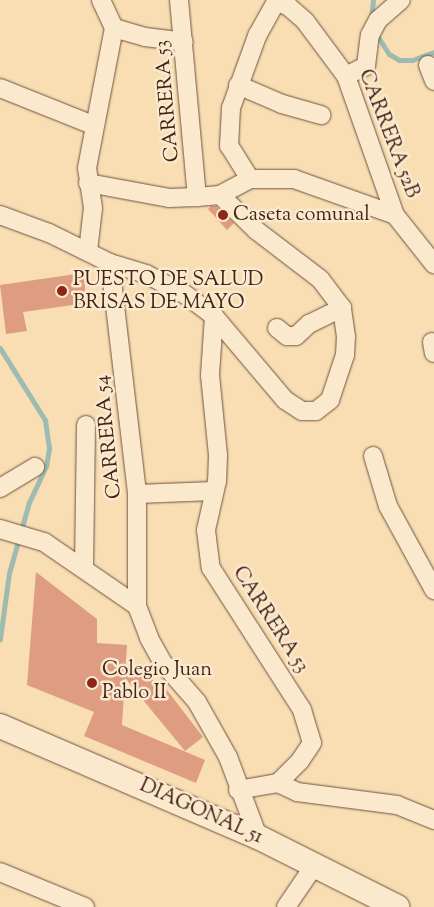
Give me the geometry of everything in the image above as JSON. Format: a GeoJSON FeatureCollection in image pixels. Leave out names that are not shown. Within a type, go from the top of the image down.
{"type":"FeatureCollection","features":[{"type":"Feature","properties":{"kind":"street"},"geometry":{"type":"LineString","coordinates":[[88,251],[93,208],[88,183],[93,125],[114,28],[101,0]]}},
{"type":"Feature","properties":{"kind":"street","name":"CARRERA 53"},"geometry":{"type":"LineString","coordinates":[[179,0],[196,197]]}},
{"type":"Feature","properties":{"kind":"street"},"geometry":{"type":"LineString","coordinates":[[346,76],[366,66],[370,35],[378,20],[402,0]]}},
{"type":"Feature","properties":{"kind":"street"},"geometry":{"type":"LineString","coordinates":[[250,179],[229,146],[231,108],[238,85],[264,20],[278,1]]}},
{"type":"Feature","properties":{"kind":"street","name":"CARRERA 52B"},"geometry":{"type":"LineString","coordinates":[[278,1],[290,7],[305,21],[346,76],[395,215],[434,264]]}},
{"type":"Feature","properties":{"kind":"street"},"geometry":{"type":"LineString","coordinates":[[114,28],[146,37],[184,42]]}},
{"type":"Feature","properties":{"kind":"street"},"geometry":{"type":"LineString","coordinates":[[238,85],[282,104],[321,115]]}},
{"type":"Feature","properties":{"kind":"street"},"geometry":{"type":"LineString","coordinates":[[0,88],[93,125]]}},
{"type":"Feature","properties":{"kind":"street"},"geometry":{"type":"LineString","coordinates":[[88,183],[169,198],[220,195],[250,179],[294,179],[395,215]]}},
{"type":"Feature","properties":{"kind":"street"},"geometry":{"type":"LineString","coordinates":[[0,215],[88,251],[110,263],[146,274],[186,294],[214,316],[284,400],[302,411],[316,411],[330,400],[345,356],[346,337],[342,308],[320,279],[256,230],[220,195]]}},
{"type":"Feature","properties":{"kind":"street","name":"CARRERA 54"},"geometry":{"type":"LineString","coordinates":[[110,263],[137,494],[138,606],[148,638],[163,663],[197,702],[228,757],[238,790],[258,837]]}},
{"type":"Feature","properties":{"kind":"street"},"geometry":{"type":"LineString","coordinates":[[277,328],[287,336],[296,336],[310,324],[342,308]]}},
{"type":"Feature","properties":{"kind":"street","name":"CARRERA 53"},"geometry":{"type":"LineString","coordinates":[[214,316],[210,365],[218,455],[214,491],[206,530],[211,568],[286,684],[310,731],[312,743],[278,783]]}},
{"type":"Feature","properties":{"kind":"street"},"geometry":{"type":"LineString","coordinates":[[84,568],[86,425]]}},
{"type":"Feature","properties":{"kind":"street"},"geometry":{"type":"LineString","coordinates":[[373,456],[388,506],[434,590]]}},
{"type":"Feature","properties":{"kind":"street"},"geometry":{"type":"LineString","coordinates":[[0,488],[35,467]]}},
{"type":"Feature","properties":{"kind":"street"},"geometry":{"type":"LineString","coordinates":[[137,494],[214,491]]}},
{"type":"Feature","properties":{"kind":"street"},"geometry":{"type":"LineString","coordinates":[[0,529],[44,542],[84,568],[111,591],[138,606]]}},
{"type":"Feature","properties":{"kind":"street","name":"DIAGONAL 51"},"geometry":{"type":"LineString","coordinates":[[0,726],[258,837],[397,907]]}},
{"type":"Feature","properties":{"kind":"street"},"geometry":{"type":"LineString","coordinates":[[238,790],[278,783],[297,792],[397,805],[434,820]]}},
{"type":"Feature","properties":{"kind":"street"},"geometry":{"type":"LineString","coordinates":[[286,907],[314,866]]}},
{"type":"Feature","properties":{"kind":"street"},"geometry":{"type":"LineString","coordinates":[[0,872],[85,907]]}},
{"type":"Feature","properties":{"kind":"building"},"geometry":{"type":"Polygon","coordinates":[[[211,206],[216,206],[234,223],[227,230],[208,209],[211,206]]]}},
{"type":"Feature","properties":{"kind":"building"},"geometry":{"type":"Polygon","coordinates":[[[83,273],[87,303],[23,312],[27,331],[6,334],[0,285],[83,273]]]}},
{"type":"Feature","properties":{"kind":"building"},"geometry":{"type":"Polygon","coordinates":[[[36,572],[97,619],[97,643],[127,645],[125,674],[140,663],[156,684],[160,681],[203,737],[185,751],[125,678],[122,725],[205,760],[196,783],[84,736],[94,712],[27,685],[36,572]]]}},
{"type":"Feature","properties":{"kind":"waterway"},"geometry":{"type":"LineString","coordinates":[[371,19],[373,0]]}},
{"type":"Feature","properties":{"kind":"waterway"},"geometry":{"type":"LineString","coordinates":[[375,32],[389,54],[399,60],[412,60],[434,52]]}},
{"type":"Feature","properties":{"kind":"waterway"},"geometry":{"type":"LineString","coordinates":[[0,348],[45,420],[49,448],[46,466],[29,502],[9,573],[0,639]]}},
{"type":"Feature","properties":{"kind":"place","name":"Caseta comunal"},"geometry":{"type":"Point","coordinates":[223,215]}},
{"type":"Feature","properties":{"kind":"place","name":"PUESTO DE SALUD BRISAS DE MAYO"},"geometry":{"type":"Point","coordinates":[62,291]}},
{"type":"Feature","properties":{"kind":"place","name":"Colegio Juan Pablo II"},"geometry":{"type":"Point","coordinates":[92,683]}}]}
